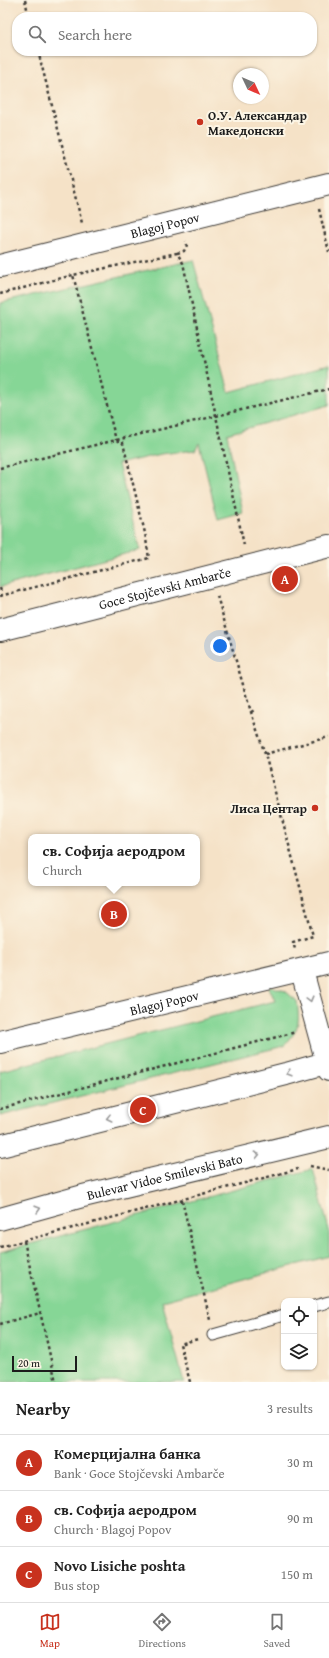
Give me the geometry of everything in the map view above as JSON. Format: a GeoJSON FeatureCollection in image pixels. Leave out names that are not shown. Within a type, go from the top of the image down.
{"type":"FeatureCollection","features":[{"type":"Feature","properties":{"kind":"street","name":"Blagoj Popov"},"geometry":{"type":"LineString","coordinates":[[0,266],[321,186]]}},
{"type":"Feature","properties":{"kind":"street","name":"Goce Stojčevski Ambarče"},"geometry":{"type":"LineString","coordinates":[[0,630],[329,546]]}},
{"type":"Feature","properties":{"kind":"street","name":"Blagoj Popov"},"geometry":{"type":"LineString","coordinates":[[0,1042],[302,971],[329,963]]}},
{"type":"Feature","properties":{"kind":"street"},"geometry":{"type":"LineString","coordinates":[[0,1146],[286,1074],[328,1065],[302,971]]}},
{"type":"Feature","properties":{"kind":"street","name":"Bulevar Vidoe Smilevski Bato"},"geometry":{"type":"LineString","coordinates":[[0,1219],[83,1196],[329,1137]]}},
{"type":"Feature","properties":{"kind":"lane"},"geometry":{"type":"LineString","coordinates":[[317,1305],[329,1302]]}},
{"type":"Feature","properties":{"kind":"lane"},"geometry":{"type":"LineString","coordinates":[[213,1335],[281,1316]]}},
{"type":"Feature","properties":{"kind":"path"},"geometry":{"type":"LineString","coordinates":[[25,0],[28,12]]}},
{"type":"Feature","properties":{"kind":"path"},"geometry":{"type":"LineString","coordinates":[[39,56],[87,244]]}},
{"type":"Feature","properties":{"kind":"path"},"geometry":{"type":"LineString","coordinates":[[321,186],[329,252]]}},
{"type":"Feature","properties":{"kind":"path"},"geometry":{"type":"LineString","coordinates":[[0,294],[73,275],[177,253],[183,263],[249,567]]}},
{"type":"Feature","properties":{"kind":"path"},"geometry":{"type":"LineString","coordinates":[[0,588],[1,595],[149,558],[145,533],[123,444],[116,440],[73,275]]}},
{"type":"Feature","properties":{"kind":"path"},"geometry":{"type":"LineString","coordinates":[[0,468],[329,389]]}},
{"type":"Feature","properties":{"kind":"path"},"geometry":{"type":"LineString","coordinates":[[211,577],[265,754],[313,936],[293,942],[302,971]]}},
{"type":"Feature","properties":{"kind":"path"},"geometry":{"type":"LineString","coordinates":[[251,712],[256,710]]}},
{"type":"Feature","properties":{"kind":"path"},"geometry":{"type":"LineString","coordinates":[[265,754],[329,737]]}},
{"type":"Feature","properties":{"kind":"path"},"geometry":{"type":"LineString","coordinates":[[0,1109],[298,1031]]}},
{"type":"Feature","properties":{"kind":"path"},"geometry":{"type":"LineString","coordinates":[[0,1247],[313,1165],[329,1170]]}},
{"type":"Feature","properties":{"kind":"path"},"geometry":{"type":"LineString","coordinates":[[182,1200],[213,1335],[180,1344],[190,1382]]}},
{"type":"Feature","properties":{"kind":"path"},"geometry":{"type":"LineString","coordinates":[[24,1241],[56,1382]]}},
{"type":"Feature","properties":{"kind":"path"},"geometry":{"type":"LineString","coordinates":[[0,1324],[40,1313]]}},
{"type":"Feature","properties":{"kind":"green space"},"geometry":{"type":"Polygon","coordinates":[[[193,260],[229,392],[329,365],[329,405],[227,434],[243,513],[218,520],[199,443],[195,450],[161,454],[118,464],[140,550],[0,587],[0,303],[193,260]]]}},
{"type":"Feature","properties":{"kind":"green space"},"geometry":{"type":"Polygon","coordinates":[[[268,985],[285,991],[297,1001],[297,1026],[293,1035],[284,1046],[0,1116],[0,1071],[275,1001],[268,985]]]}},
{"type":"Feature","properties":{"kind":"green space"},"geometry":{"type":"Polygon","coordinates":[[[313,1169],[329,1230],[329,1256],[162,1301],[184,1382],[0,1382],[0,1252],[313,1169]]]}},
{"type":"Feature","properties":{"kind":"place","name":"О.У. Александар Македонски"},"geometry":{"type":"Point","coordinates":[200,122]}},
{"type":"Feature","properties":{"kind":"place","name":"Комерцијална банка"},"geometry":{"type":"Point","coordinates":[285,579]}},
{"type":"Feature","properties":{"kind":"place","name":"Лиса Центар"},"geometry":{"type":"Point","coordinates":[315,808]}},
{"type":"Feature","properties":{"kind":"place","name":"св. Софија аеродром"},"geometry":{"type":"Point","coordinates":[114,914]}},
{"type":"Feature","properties":{"kind":"place","name":"Novo Lisiche poshta"},"geometry":{"type":"Point","coordinates":[143,1110]}}]}
